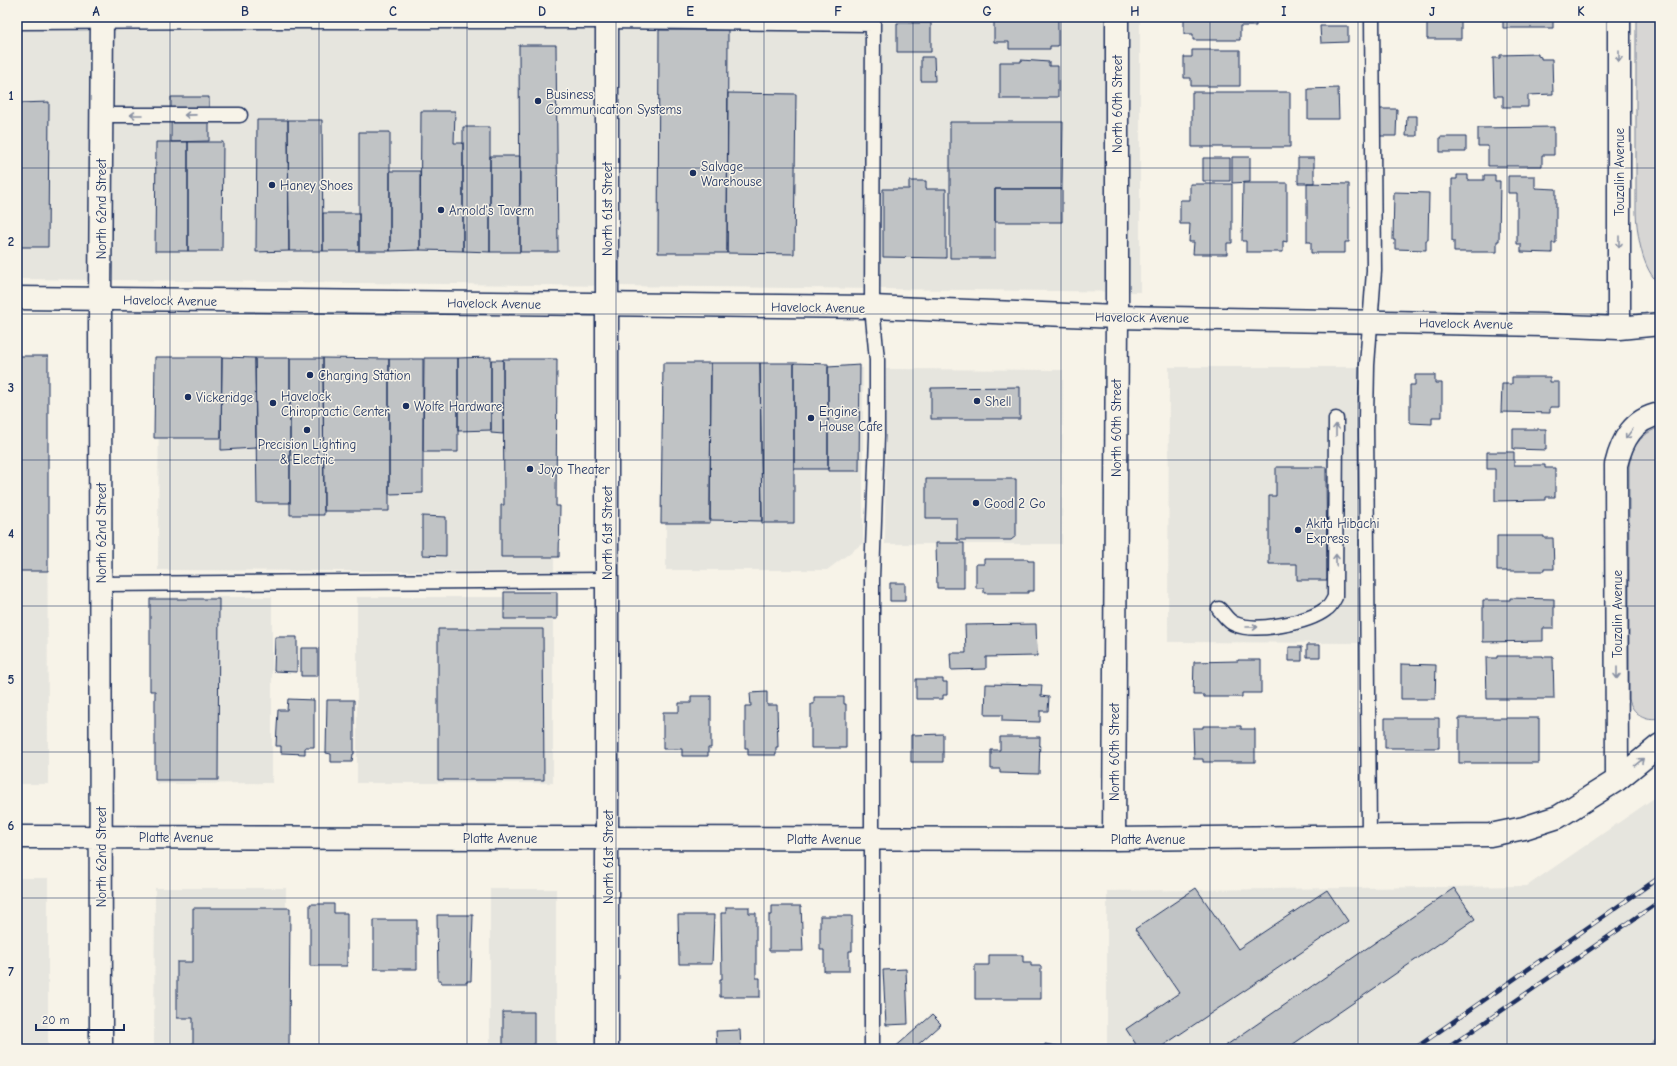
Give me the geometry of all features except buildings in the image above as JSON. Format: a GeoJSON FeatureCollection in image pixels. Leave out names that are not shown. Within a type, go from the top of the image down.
{"type":"FeatureCollection","features":[{"type":"Feature","properties":{"kind":"street","name":"North 60th Street"},"geometry":{"type":"LineString","coordinates":[[1114,839],[1117,17]]}},
{"type":"Feature","properties":{"kind":"street","name":"Touzalin Avenue"},"geometry":{"type":"LineString","coordinates":[[1619,17],[1619,328]]}},
{"type":"Feature","properties":{"kind":"street","name":"North 61st Street"},"geometry":{"type":"LineString","coordinates":[[607,19],[607,1049]]}},
{"type":"Feature","properties":{"kind":"street","name":"North 62nd Street"},"geometry":{"type":"LineString","coordinates":[[101,1049],[100,300],[102,20]]}},
{"type":"Feature","properties":{"kind":"street","name":"Havelock Avenue"},"geometry":{"type":"LineString","coordinates":[[17,298],[872,307],[1117,317],[1619,328],[1660,324]]}},
{"type":"Feature","properties":{"kind":"street","name":"Havelock Avenue"},"geometry":{"type":"LineString","coordinates":[[1619,328],[1660,337]]}},
{"type":"Feature","properties":{"kind":"street","name":"Touzalin Avenue"},"geometry":{"type":"LineString","coordinates":[[1617,780],[1616,464],[1620,448],[1629,432],[1641,420],[1652,415],[1660,414]]}},
{"type":"Feature","properties":{"kind":"street"},"geometry":{"type":"LineString","coordinates":[[1617,780],[1660,745]]}},
{"type":"Feature","properties":{"kind":"street","name":"Platte Avenue"},"geometry":{"type":"LineString","coordinates":[[17,838],[1114,839],[1490,835],[1524,828],[1558,817],[1617,780]]}},
{"type":"Feature","properties":{"kind":"lane"},"geometry":{"type":"LineString","coordinates":[[1369,837],[1366,412],[1369,322],[1374,271],[1372,17]]}},
{"type":"Feature","properties":{"kind":"lane"},"geometry":{"type":"LineString","coordinates":[[17,22],[102,20],[607,19],[873,21],[872,307],[877,360],[877,436],[872,578],[872,1049]]}},
{"type":"Feature","properties":{"kind":"lane"},"geometry":{"type":"LineString","coordinates":[[101,115],[240,115]]}},
{"type":"Feature","properties":{"kind":"lane"},"geometry":{"type":"LineString","coordinates":[[1219,609],[1231,623],[1239,626],[1280,626],[1294,623],[1327,609],[1335,597],[1336,419]]}},
{"type":"Feature","properties":{"kind":"lane"},"geometry":{"type":"LineString","coordinates":[[101,584],[606,580]]}},
{"type":"Feature","properties":{"kind":"shaded area"},"geometry":{"type":"Polygon","coordinates":[[[17,17],[1140,17],[1140,292],[17,279],[17,17]]]}},
{"type":"Feature","properties":{"kind":"shaded area"},"geometry":{"type":"Polygon","coordinates":[[[1636,17],[1660,17],[1660,284],[1654,278],[1645,261],[1639,241],[1636,213],[1636,17]]]}},
{"type":"Feature","properties":{"kind":"shaded area"},"geometry":{"type":"Polygon","coordinates":[[[17,358],[47,358],[48,784],[17,784],[17,358]]]}},
{"type":"Feature","properties":{"kind":"shaded area"},"geometry":{"type":"Polygon","coordinates":[[[159,358],[555,360],[554,572],[158,570],[159,358]]]}},
{"type":"Feature","properties":{"kind":"shaded area"},"geometry":{"type":"Polygon","coordinates":[[[1169,367],[1359,367],[1359,643],[1168,642],[1169,367]]]}},
{"type":"Feature","properties":{"kind":"shaded area"},"geometry":{"type":"Polygon","coordinates":[[[666,368],[863,368],[863,543],[827,570],[666,570],[666,368]]]}},
{"type":"Feature","properties":{"kind":"shaded area"},"geometry":{"type":"Polygon","coordinates":[[[886,369],[1063,370],[1062,544],[885,544],[886,369]]]}},
{"type":"Feature","properties":{"kind":"shaded area"},"geometry":{"type":"Polygon","coordinates":[[[1660,427],[1660,718],[1655,719],[1645,717],[1636,712],[1633,709],[1629,699],[1629,467],[1632,453],[1638,442],[1647,433],[1660,427]]]}},
{"type":"Feature","properties":{"kind":"shaded area"},"geometry":{"type":"Polygon","coordinates":[[[156,597],[272,597],[272,783],[156,784],[156,597]]]}},
{"type":"Feature","properties":{"kind":"shaded area"},"geometry":{"type":"Polygon","coordinates":[[[357,597],[553,597],[553,783],[357,783],[357,597]]]}},
{"type":"Feature","properties":{"kind":"shaded area"},"geometry":{"type":"Polygon","coordinates":[[[1660,794],[1660,1038],[1650,1044],[1648,1049],[1107,1049],[1107,891],[1527,886],[1660,794]]]}},
{"type":"Feature","properties":{"kind":"shaded area"},"geometry":{"type":"Polygon","coordinates":[[[17,878],[48,878],[48,1049],[17,1049],[17,878]]]}},
{"type":"Feature","properties":{"kind":"shaded area"},"geometry":{"type":"Polygon","coordinates":[[[155,888],[286,888],[286,1049],[154,1049],[155,888]]]}},
{"type":"Feature","properties":{"kind":"shaded area"},"geometry":{"type":"Polygon","coordinates":[[[490,889],[556,889],[556,1049],[490,1049],[490,889]]]}},
{"type":"Feature","properties":{"kind":"shaded area"},"geometry":{"type":"Polygon","coordinates":[[[1660,1038],[1660,1049],[1648,1049],[1650,1044],[1660,1038]]]}},
{"type":"Feature","properties":{"kind":"railway"},"geometry":{"type":"LineString","coordinates":[[1414,1049],[1660,877]]}},
{"type":"Feature","properties":{"kind":"railway"},"geometry":{"type":"LineString","coordinates":[[1446,1049],[1660,901]]}},
{"type":"Feature","properties":{"kind":"place","name":"Business Communication Systems"},"geometry":{"type":"Point","coordinates":[538,101]}},
{"type":"Feature","properties":{"kind":"place","name":"Salvage Warehouse"},"geometry":{"type":"Point","coordinates":[693,173]}},
{"type":"Feature","properties":{"kind":"place","name":"Haney Shoes"},"geometry":{"type":"Point","coordinates":[272,185]}},
{"type":"Feature","properties":{"kind":"place","name":"Arnold's Tavern"},"geometry":{"type":"Point","coordinates":[441,210]}},
{"type":"Feature","properties":{"kind":"place","name":"Charging Station"},"geometry":{"type":"Point","coordinates":[310,375]}},
{"type":"Feature","properties":{"kind":"place","name":"Vickeridge"},"geometry":{"type":"Point","coordinates":[188,397]}},
{"type":"Feature","properties":{"kind":"place","name":"Shell"},"geometry":{"type":"Point","coordinates":[977,401]}},
{"type":"Feature","properties":{"kind":"place","name":"Havelock Chiropractic Center"},"geometry":{"type":"Point","coordinates":[273,403]}},
{"type":"Feature","properties":{"kind":"place","name":"Wolfe Hardware"},"geometry":{"type":"Point","coordinates":[406,406]}},
{"type":"Feature","properties":{"kind":"place","name":"Engine House Cafe"},"geometry":{"type":"Point","coordinates":[811,418]}},
{"type":"Feature","properties":{"kind":"place","name":"Precision Lighting & Electric"},"geometry":{"type":"Point","coordinates":[307,430]}},
{"type":"Feature","properties":{"kind":"place","name":"Joyo Theater"},"geometry":{"type":"Point","coordinates":[530,469]}},
{"type":"Feature","properties":{"kind":"place","name":"Good 2 Go"},"geometry":{"type":"Point","coordinates":[976,503]}},
{"type":"Feature","properties":{"kind":"place","name":"Akita Hibachi Express"},"geometry":{"type":"Point","coordinates":[1298,530]}}]}
